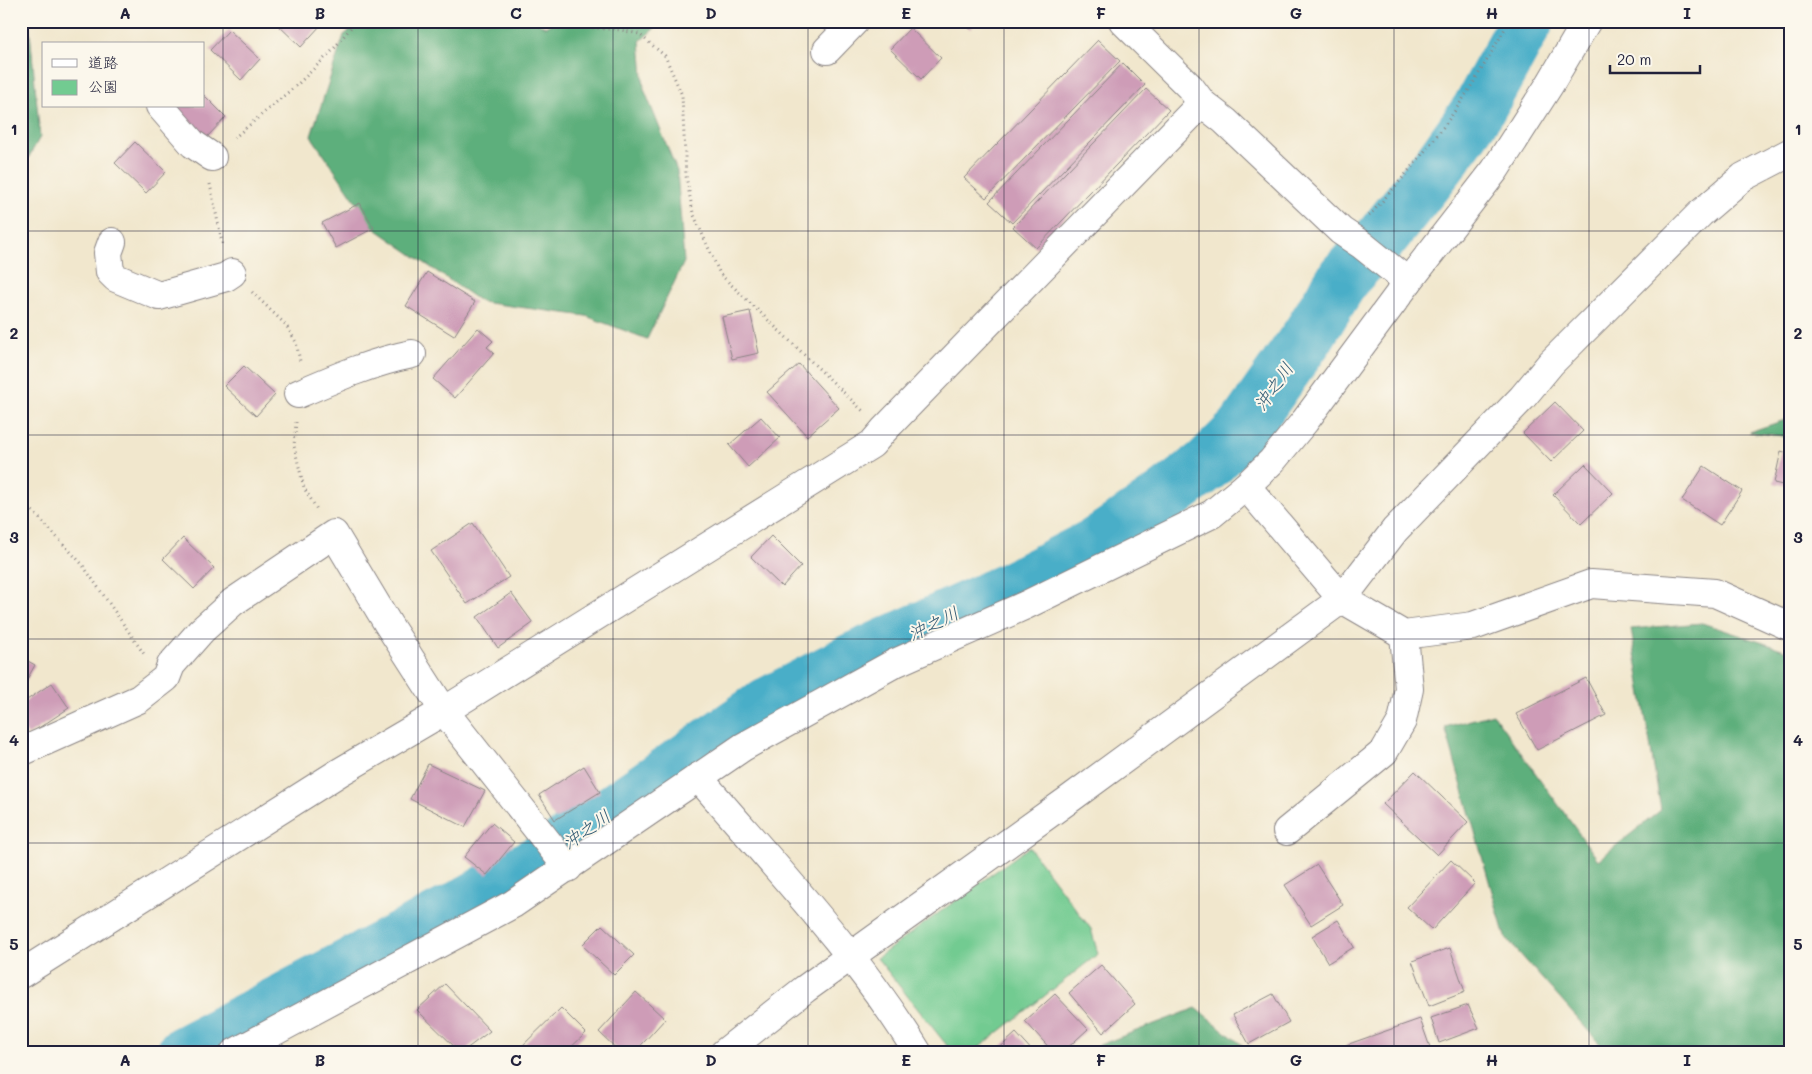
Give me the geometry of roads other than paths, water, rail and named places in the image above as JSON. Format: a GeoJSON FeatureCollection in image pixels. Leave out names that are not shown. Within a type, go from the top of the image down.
{"type":"FeatureCollection","features":[{"type":"Feature","properties":{"kind":"street"},"geometry":{"type":"LineString","coordinates":[[827,50],[855,21]]}},
{"type":"Feature","properties":{"kind":"street"},"geometry":{"type":"LineString","coordinates":[[1122,21],[1190,87],[1202,104],[1225,120],[1341,231],[1408,282]]}},
{"type":"Feature","properties":{"kind":"street"},"geometry":{"type":"LineString","coordinates":[[234,1053],[512,904],[568,868],[743,747],[895,664],[1026,605],[1212,514],[1246,486],[1272,461],[1305,421],[1408,282],[1495,170],[1550,84],[1587,21]]}},
{"type":"Feature","properties":{"kind":"street"},"geometry":{"type":"LineString","coordinates":[[21,974],[332,777],[444,711],[872,444],[1202,104]]}},
{"type":"Feature","properties":{"kind":"street"},"geometry":{"type":"LineString","coordinates":[[162,108],[193,144],[212,157]]}},
{"type":"Feature","properties":{"kind":"street"},"geometry":{"type":"LineString","coordinates":[[724,1053],[805,989],[1342,599],[1395,530],[1522,398],[1551,363],[1700,214],[1743,176],[1791,152]]}},
{"type":"Feature","properties":{"kind":"street"},"geometry":{"type":"LineString","coordinates":[[112,242],[108,252],[110,272],[116,278],[159,296],[226,277],[232,272]]}},
{"type":"Feature","properties":{"kind":"street"},"geometry":{"type":"LineString","coordinates":[[298,394],[384,360],[412,354]]}},
{"type":"Feature","properties":{"kind":"street"},"geometry":{"type":"LineString","coordinates":[[1246,486],[1342,599],[1404,635],[1473,626],[1591,584],[1715,593],[1791,627]]}},
{"type":"Feature","properties":{"kind":"street"},"geometry":{"type":"LineString","coordinates":[[21,752],[139,699],[166,678],[170,665],[201,631],[233,602],[334,534],[388,624],[444,711],[568,868]]}},
{"type":"Feature","properties":{"kind":"street"},"geometry":{"type":"LineString","coordinates":[[1287,831],[1384,752],[1402,721],[1409,688],[1404,635]]}},
{"type":"Feature","properties":{"kind":"street"},"geometry":{"type":"LineString","coordinates":[[698,777],[851,957],[900,1023],[918,1053]]}},
{"type":"Feature","properties":{"kind":"waterway","name":"沖之川"},"geometry":{"type":"LineString","coordinates":[[183,1053],[455,910],[545,858],[766,705],[856,658],[1011,588],[1096,544],[1165,497],[1207,465],[1243,429],[1308,336],[1344,277],[1381,238],[1439,165],[1478,110],[1527,21]]}}]}
